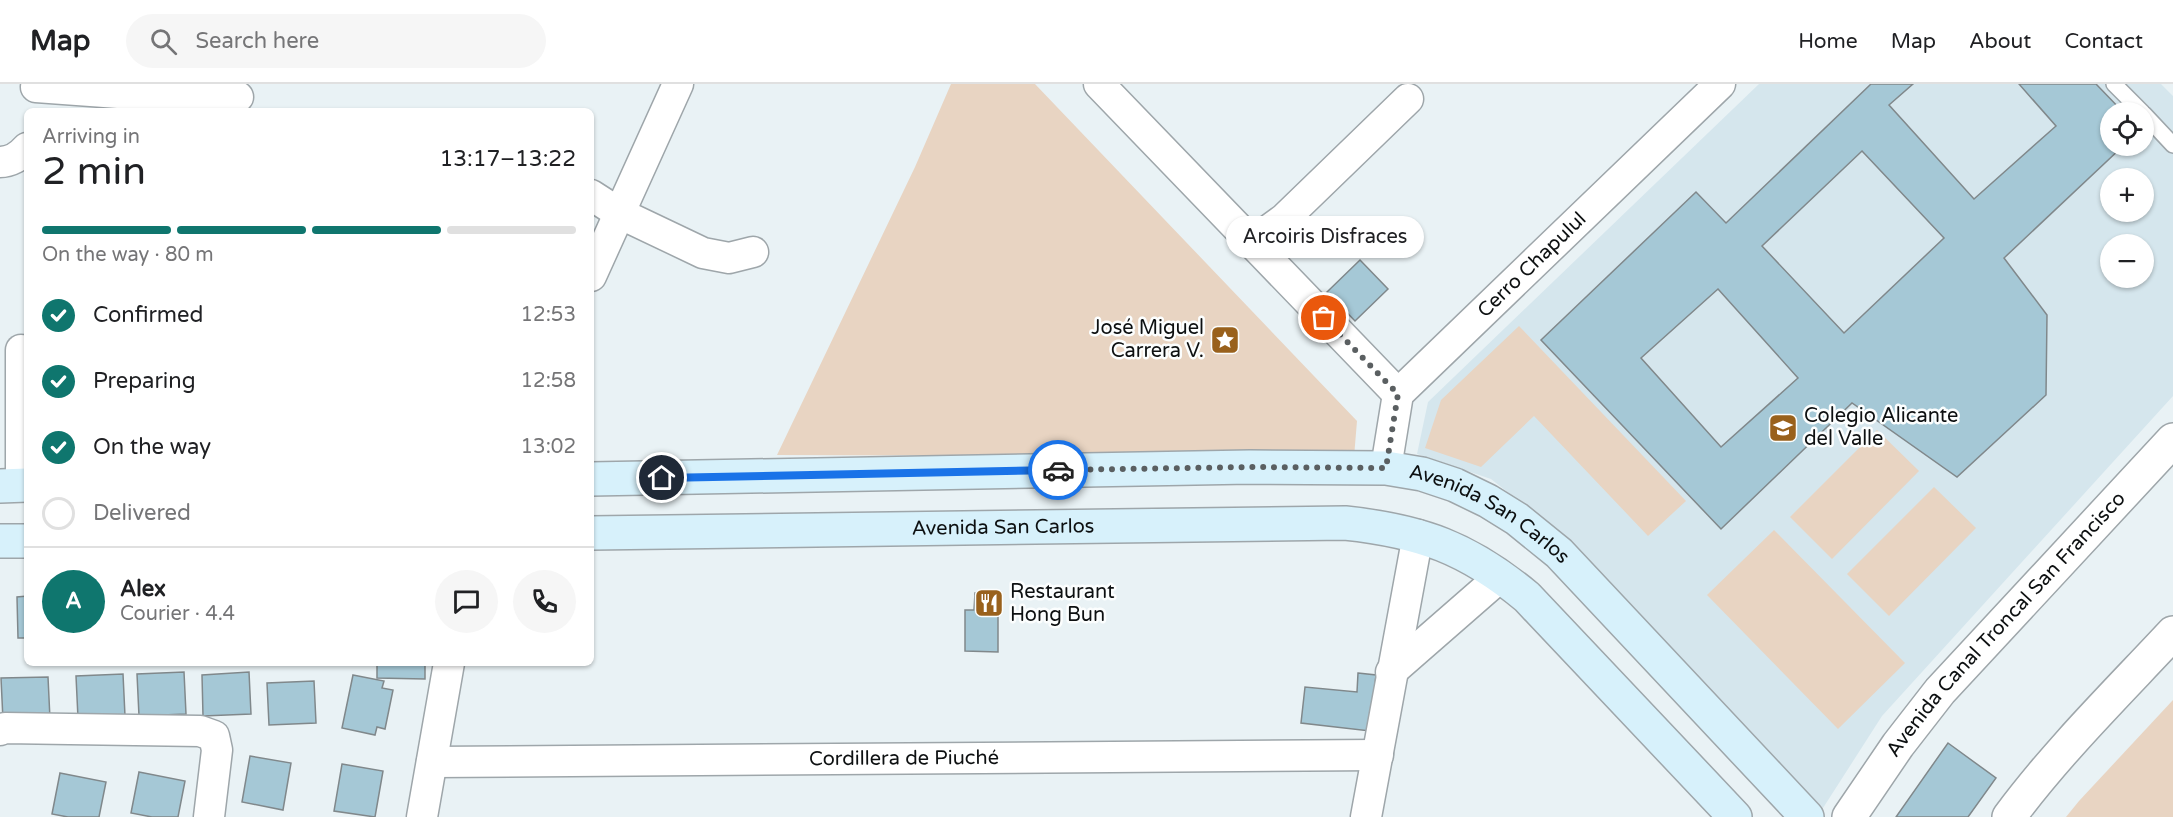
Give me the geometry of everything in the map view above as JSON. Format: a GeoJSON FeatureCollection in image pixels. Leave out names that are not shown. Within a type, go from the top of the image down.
{"type":"FeatureCollection","features":[{"type":"Feature","properties":{"kind":"main road","name":"Avenida San Carlos"},"geometry":{"type":"LineString","coordinates":[[594,479],[1238,467],[1386,468],[1422,474],[1455,485],[1488,501],[1516,519],[1559,553],[1807,817]]}},
{"type":"Feature","properties":{"kind":"main road","name":"Avenida San Carlos"},"geometry":{"type":"LineString","coordinates":[[594,533],[1345,523],[1381,527],[1418,535],[1475,559],[1527,597],[1735,817]]}},
{"type":"Feature","properties":{"kind":"main road"},"geometry":{"type":"LineString","coordinates":[[0,541],[24,541]]}},
{"type":"Feature","properties":{"kind":"street"},"geometry":{"type":"LineString","coordinates":[[594,269],[678,84]]}},
{"type":"Feature","properties":{"kind":"street"},"geometry":{"type":"LineString","coordinates":[[1099,84],[1398,394],[1386,468]]}},
{"type":"Feature","properties":{"kind":"street","name":"Cerro Chapulul"},"geometry":{"type":"LineString","coordinates":[[1398,394],[1720,84]]}},
{"type":"Feature","properties":{"kind":"street"},"geometry":{"type":"LineString","coordinates":[[35,94],[238,97]]}},
{"type":"Feature","properties":{"kind":"street"},"geometry":{"type":"LineString","coordinates":[[1251,243],[1284,219],[1408,99]]}},
{"type":"Feature","properties":{"kind":"street"},"geometry":{"type":"LineString","coordinates":[[0,162],[6,162],[24,152]]}},
{"type":"Feature","properties":{"kind":"street"},"geometry":{"type":"LineString","coordinates":[[594,197],[619,213],[704,253],[716,257],[741,257],[753,252]]}},
{"type":"Feature","properties":{"kind":"street"},"geometry":{"type":"LineString","coordinates":[[16,485],[21,350]]}},
{"type":"Feature","properties":{"kind":"street","name":"Avenida Canal Troncal San Francisco"},"geometry":{"type":"LineString","coordinates":[[1849,817],[1898,745],[1940,691],[2173,440]]}},
{"type":"Feature","properties":{"kind":"street"},"geometry":{"type":"LineString","coordinates":[[1366,817],[1418,535]]}},
{"type":"Feature","properties":{"kind":"street"},"geometry":{"type":"LineString","coordinates":[[1391,672],[1501,576]]}},
{"type":"Feature","properties":{"kind":"street"},"geometry":{"type":"LineString","coordinates":[[2009,817],[2067,745],[2173,633]]}},
{"type":"Feature","properties":{"kind":"street"},"geometry":{"type":"LineString","coordinates":[[422,817],[448,666]]}},
{"type":"Feature","properties":{"kind":"street"},"geometry":{"type":"LineString","coordinates":[[0,730],[5,728],[200,731],[214,736],[217,750],[209,817]]}},
{"type":"Feature","properties":{"kind":"street","name":"Cordillera de Piuché"},"geometry":{"type":"LineString","coordinates":[[432,762],[1378,755]]}},
{"type":"Feature","properties":{"kind":"lane"},"geometry":{"type":"LineString","coordinates":[[2114,84],[2132,102]]}},
{"type":"Feature","properties":{"kind":"lane"},"geometry":{"type":"LineString","coordinates":[[2154,125],[2173,145]]}},
{"type":"Feature","properties":{"kind":"shaded area"},"geometry":{"type":"Polygon","coordinates":[[[951,84],[1035,84],[1357,421],[1354,457],[777,455],[915,167],[951,84]]]}},
{"type":"Feature","properties":{"kind":"shaded area","name":"Colegio Alicante del Valle"},"geometry":{"type":"Polygon","coordinates":[[[1759,84],[2161,84],[2173,96],[2173,396],[1882,716],[1823,808],[1539,517],[1491,479],[1417,454],[1428,402],[1759,84]]]}},
{"type":"Feature","properties":{"kind":"shaded area"},"geometry":{"type":"Polygon","coordinates":[[[1519,326],[1686,501],[1648,536],[1534,416],[1481,467],[1425,448],[1441,400],[1519,326]]]}},
{"type":"Feature","properties":{"kind":"shaded area"},"geometry":{"type":"Polygon","coordinates":[[[1877,430],[1919,471],[1832,559],[1790,517],[1877,430]]]}},
{"type":"Feature","properties":{"kind":"shaded area"},"geometry":{"type":"Polygon","coordinates":[[[1934,487],[1976,528],[1889,616],[1847,574],[1934,487]]]}},
{"type":"Feature","properties":{"kind":"shaded area"},"geometry":{"type":"Polygon","coordinates":[[[1774,530],[1905,663],[1838,729],[1707,595],[1774,530]]]}},
{"type":"Feature","properties":{"kind":"shaded area"},"geometry":{"type":"Polygon","coordinates":[[[2173,700],[2173,817],[2066,817],[2079,801],[2173,700]]]}},
{"type":"Feature","properties":{"kind":"building"},"geometry":{"type":"Polygon","coordinates":[[[1871,84],[1913,84],[1889,105],[1974,199],[2056,126],[2019,84],[2096,84],[2113,102],[2100,102],[2100,156],[2112,156],[2004,258],[2047,315],[2046,395],[1957,477],[1852,403],[1721,529],[1541,340],[1696,192],[1726,223],[1871,84]],[[1862,151],[1762,246],[1844,333],[1944,238],[1862,151]],[[1718,289],[1641,358],[1721,447],[1798,378],[1718,289]]]}},
{"type":"Feature","properties":{"kind":"building"},"geometry":{"type":"Polygon","coordinates":[[[1360,260],[1388,289],[1355,321],[1327,292],[1360,260]]]}},
{"type":"Feature","properties":{"kind":"building"},"geometry":{"type":"Polygon","coordinates":[[[975,593],[998,594],[998,652],[965,651],[965,610],[974,610],[975,593]]]}},
{"type":"Feature","properties":{"kind":"building"},"geometry":{"type":"Polygon","coordinates":[[[24,596],[24,638],[18,638],[17,597],[24,596]]]}},
{"type":"Feature","properties":{"kind":"building"},"geometry":{"type":"Polygon","coordinates":[[[377,666],[425,666],[425,679],[377,678],[377,666]]]}},
{"type":"Feature","properties":{"kind":"building"},"geometry":{"type":"Polygon","coordinates":[[[184,672],[186,714],[139,716],[137,674],[184,672]]]}},
{"type":"Feature","properties":{"kind":"building"},"geometry":{"type":"Polygon","coordinates":[[[249,672],[251,714],[203,716],[202,675],[249,672]]]}},
{"type":"Feature","properties":{"kind":"building"},"geometry":{"type":"Polygon","coordinates":[[[1358,673],[1376,675],[1370,731],[1301,723],[1305,687],[1357,692],[1358,673]]]}},
{"type":"Feature","properties":{"kind":"building"},"geometry":{"type":"Polygon","coordinates":[[[123,674],[125,716],[78,718],[76,676],[123,674]]]}},
{"type":"Feature","properties":{"kind":"building"},"geometry":{"type":"Polygon","coordinates":[[[353,675],[384,681],[382,688],[393,690],[385,729],[377,727],[375,735],[342,728],[353,675]]]}},
{"type":"Feature","properties":{"kind":"building"},"geometry":{"type":"Polygon","coordinates":[[[48,677],[50,719],[3,720],[1,678],[48,677]]]}},
{"type":"Feature","properties":{"kind":"building"},"geometry":{"type":"Polygon","coordinates":[[[314,681],[316,723],[269,725],[267,683],[314,681]]]}},
{"type":"Feature","properties":{"kind":"building"},"geometry":{"type":"Polygon","coordinates":[[[1948,743],[1996,778],[1968,817],[1896,817],[1948,743]]]}},
{"type":"Feature","properties":{"kind":"building"},"geometry":{"type":"Polygon","coordinates":[[[250,756],[291,763],[283,810],[242,802],[250,756]]]}},
{"type":"Feature","properties":{"kind":"building"},"geometry":{"type":"Polygon","coordinates":[[[342,764],[383,771],[375,817],[334,811],[342,764]]]}},
{"type":"Feature","properties":{"kind":"building"},"geometry":{"type":"Polygon","coordinates":[[[139,772],[185,781],[178,817],[152,817],[131,813],[139,772]]]}},
{"type":"Feature","properties":{"kind":"building"},"geometry":{"type":"Polygon","coordinates":[[[60,773],[106,782],[99,817],[68,817],[52,814],[60,773]]]}},
{"type":"Feature","properties":{"kind":"way so far"},"geometry":{"type":"LineString","coordinates":[[1058,470],[1250,467],[1386,468],[1398,394],[1324,318]]}},
{"type":"Feature","properties":{"kind":"place","name":"Arcoiris Disfraces"},"geometry":{"type":"Point","coordinates":[1324,318]}},
{"type":"Feature","properties":{"kind":"place","name":"José Miguel Carrera V."},"geometry":{"type":"Point","coordinates":[1225,340]}},
{"type":"Feature","properties":{"kind":"place","name":"Colegio Alicante del Valle"},"geometry":{"type":"Point","coordinates":[1783,428]}},
{"type":"Feature","properties":{"kind":"place","name":"Restaurant Hong Bun"},"geometry":{"type":"Point","coordinates":[989,603]}},
{"type":"Feature","properties":{"kind":"route"},"geometry":{"type":"LineString","coordinates":[[662,478],[1058,470]]}}]}
